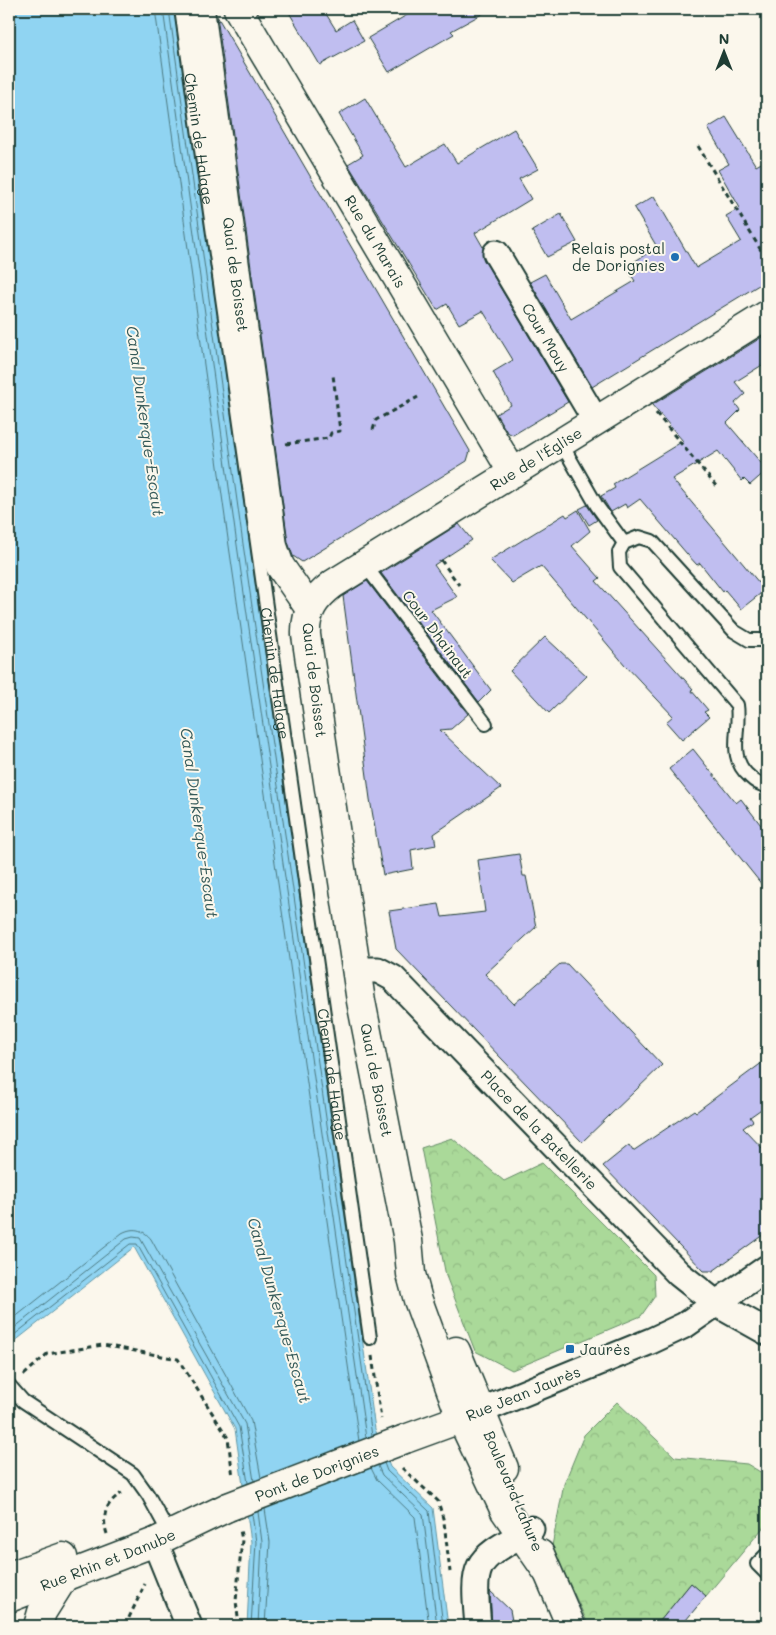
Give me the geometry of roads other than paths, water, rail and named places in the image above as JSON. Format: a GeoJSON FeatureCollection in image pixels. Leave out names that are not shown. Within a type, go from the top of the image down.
{"type":"FeatureCollection","features":[{"type":"Feature","properties":{"kind":"main road","name":"Quai de Boisset"},"geometry":{"type":"LineString","coordinates":[[200,9],[258,448],[274,553],[280,566],[310,609],[306,618],[306,634],[356,970],[408,1240],[411,1274],[418,1300],[471,1415]]}},
{"type":"Feature","properties":{"kind":"main road","name":"Rue du Marais"},"geometry":{"type":"LineString","coordinates":[[238,9],[513,473]]}},
{"type":"Feature","properties":{"kind":"main road","name":"Rue de l'Église"},"geometry":{"type":"LineString","coordinates":[[310,609],[317,597],[364,564],[767,315]]}},
{"type":"Feature","properties":{"kind":"main road","name":"Rue Jean Jaurès"},"geometry":{"type":"LineString","coordinates":[[405,1439],[471,1415]]}},
{"type":"Feature","properties":{"kind":"main road","name":"Boulevard Lahure"},"geometry":{"type":"LineString","coordinates":[[471,1415],[505,1512],[526,1532],[546,1570],[571,1626]]}},
{"type":"Feature","properties":{"kind":"main road","name":"Pont de Dorignies"},"geometry":{"type":"LineString","coordinates":[[227,1507],[405,1439]]}},
{"type":"Feature","properties":{"kind":"main road","name":"Rue Rhin et Danube"},"geometry":{"type":"LineString","coordinates":[[9,1598],[64,1577],[227,1507]]}},
{"type":"Feature","properties":{"kind":"main road","name":"Rue Rhin et Danube"},"geometry":{"type":"LineString","coordinates":[[9,1576],[110,1542],[164,1534]]}},
{"type":"Feature","properties":{"kind":"main road"},"geometry":{"type":"LineString","coordinates":[[38,1626],[42,1612],[64,1577]]}},
{"type":"Feature","properties":{"kind":"street","name":"Cour Mouy"},"geometry":{"type":"LineString","coordinates":[[496,253],[596,421]]}},
{"type":"Feature","properties":{"kind":"street","name":"Place de la Batellerie"},"geometry":{"type":"LineString","coordinates":[[356,970],[378,970],[393,978],[666,1262],[717,1304],[767,1332]]}},
{"type":"Feature","properties":{"kind":"street","name":"Rue Jean Jaurès"},"geometry":{"type":"LineString","coordinates":[[471,1415],[651,1341],[685,1324],[717,1304],[767,1268]]}},
{"type":"Feature","properties":{"kind":"street"},"geometry":{"type":"LineString","coordinates":[[478,1626],[475,1585],[480,1564],[496,1549],[526,1532]]}},
{"type":"Feature","properties":{"kind":"street"},"geometry":{"type":"LineString","coordinates":[[164,1534],[165,1567],[189,1626]]}},
{"type":"Feature","properties":{"kind":"lane","name":"Chemin de Halage"},"geometry":{"type":"LineString","coordinates":[[181,9],[370,1338]]}},
{"type":"Feature","properties":{"kind":"lane"},"geometry":{"type":"LineString","coordinates":[[561,443],[597,506],[624,542]]}},
{"type":"Feature","properties":{"kind":"lane"},"geometry":{"type":"LineString","coordinates":[[624,542],[639,537],[652,541],[734,631],[748,640],[767,640]]}},
{"type":"Feature","properties":{"kind":"lane"},"geometry":{"type":"LineString","coordinates":[[624,542],[618,558],[624,574],[738,705],[736,758],[747,774],[766,789]]}},
{"type":"Feature","properties":{"kind":"lane","name":"Cour Dhainaut"},"geometry":{"type":"LineString","coordinates":[[364,564],[486,724]]}},
{"type":"Feature","properties":{"kind":"lane"},"geometry":{"type":"LineString","coordinates":[[9,1386],[23,1401],[117,1461],[141,1484],[164,1534]]}},
{"type":"Feature","properties":{"kind":"lane"},"geometry":{"type":"LineString","coordinates":[[767,1554],[757,1564],[767,1574]]}},
{"type":"Feature","properties":{"kind":"water","name":"Canal Dunkerque-Escaut"},"geometry":{"type":"Polygon","coordinates":[[[9,9],[174,9],[375,1429],[390,1467],[433,1508],[448,1626],[247,1626],[251,1542],[235,1429],[134,1247],[9,1346],[9,9]]]}},
{"type":"Feature","properties":{"kind":"place","name":"Relais postal de Dorignies"},"geometry":{"type":"Point","coordinates":[675,257]}},
{"type":"Feature","properties":{"kind":"place","name":"Jaurès"},"geometry":{"type":"Point","coordinates":[570,1349]}}]}
